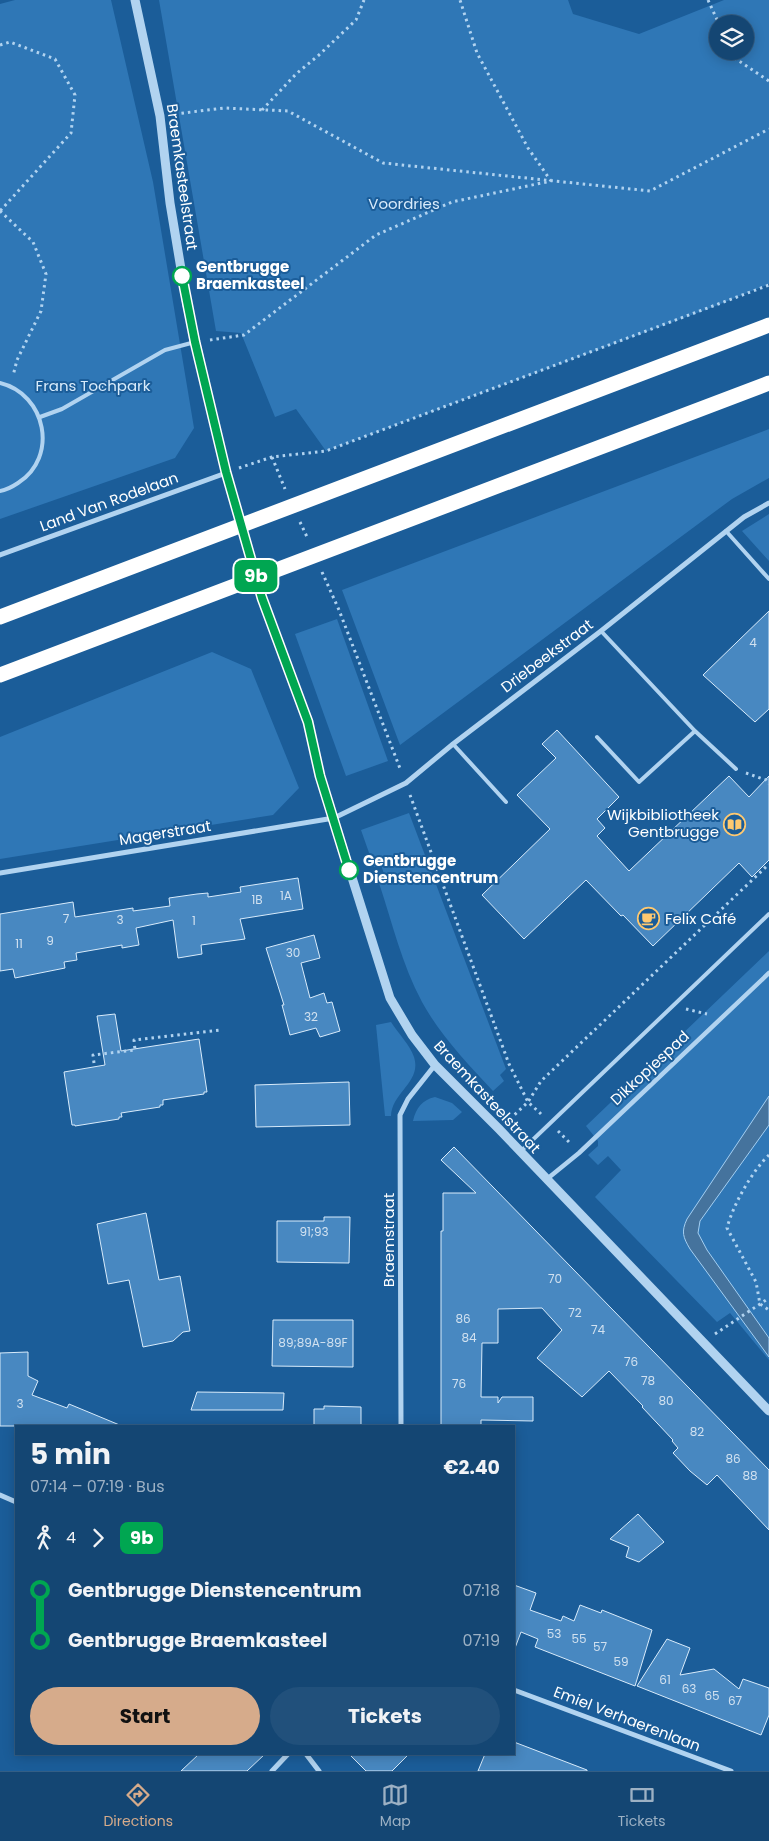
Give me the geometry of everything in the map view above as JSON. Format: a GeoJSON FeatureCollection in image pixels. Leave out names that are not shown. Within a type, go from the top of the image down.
{"type":"FeatureCollection","features":[{"type":"Feature","properties":{"kind":"highway"},"geometry":{"type":"LineString","coordinates":[[0,616],[769,325]]}},
{"type":"Feature","properties":{"kind":"highway"},"geometry":{"type":"LineString","coordinates":[[0,675],[769,383]]}},
{"type":"Feature","properties":{"kind":"street","name":"Braemkasteelstraat"},"geometry":{"type":"LineString","coordinates":[[136,0],[160,116],[170,203],[195,342],[226,472],[262,598],[308,722],[320,776],[390,998],[412,1035],[435,1065],[499,1129],[769,1411]]}},
{"type":"Feature","properties":{"kind":"street","name":"Land Van Rodelaan"},"geometry":{"type":"LineString","coordinates":[[0,555],[226,472]]}},
{"type":"Feature","properties":{"kind":"street","name":"Driebeekstraat"},"geometry":{"type":"LineString","coordinates":[[334,818],[406,783],[453,744],[601,631],[744,517],[769,503]]}},
{"type":"Feature","properties":{"kind":"street","name":"Magerstraat"},"geometry":{"type":"LineString","coordinates":[[0,873],[334,818]]}},
{"type":"Feature","properties":{"kind":"street","name":"Dikkopjespad"},"geometry":{"type":"LineString","coordinates":[[546,1180],[579,1153],[769,973]]}},
{"type":"Feature","properties":{"kind":"street","name":"Braemstraat"},"geometry":{"type":"LineString","coordinates":[[400,1425],[400,1115],[408,1099],[435,1065]]}},
{"type":"Feature","properties":{"kind":"street"},"geometry":{"type":"LineString","coordinates":[[0,1495],[15,1502]]}},
{"type":"Feature","properties":{"kind":"street","name":"Emiel Verhaerenlaan"},"geometry":{"type":"LineString","coordinates":[[515,1690],[730,1771]]}},
{"type":"Feature","properties":{"kind":"street"},"geometry":{"type":"LineString","coordinates":[[272,1771],[287,1755]]}},
{"type":"Feature","properties":{"kind":"street"},"geometry":{"type":"LineString","coordinates":[[307,1755],[319,1771]]}},
{"type":"Feature","properties":{"kind":"lane"},"geometry":{"type":"LineString","coordinates":[[40,417],[62,409],[165,350],[195,342]]}},
{"type":"Feature","properties":{"kind":"lane"},"geometry":{"type":"LineString","coordinates":[[0,383],[11,386],[28,399],[40,417],[44,439],[38,460],[26,478],[7,490],[0,491]]}},
{"type":"Feature","properties":{"kind":"lane"},"geometry":{"type":"LineString","coordinates":[[726,531],[769,579]]}},
{"type":"Feature","properties":{"kind":"lane"},"geometry":{"type":"LineString","coordinates":[[601,631],[695,731],[736,770]]}},
{"type":"Feature","properties":{"kind":"lane"},"geometry":{"type":"LineString","coordinates":[[597,737],[639,782],[695,731]]}},
{"type":"Feature","properties":{"kind":"lane"},"geometry":{"type":"LineString","coordinates":[[453,744],[506,802]]}},
{"type":"Feature","properties":{"kind":"lane"},"geometry":{"type":"LineString","coordinates":[[520,1152],[769,914]]}},
{"type":"Feature","properties":{"kind":"path"},"geometry":{"type":"LineString","coordinates":[[262,110],[296,74],[356,20],[364,0]]}},
{"type":"Feature","properties":{"kind":"path"},"geometry":{"type":"LineString","coordinates":[[460,0],[477,53],[528,148],[551,181]]}},
{"type":"Feature","properties":{"kind":"path"},"geometry":{"type":"LineString","coordinates":[[708,0],[715,15]]}},
{"type":"Feature","properties":{"kind":"path"},"geometry":{"type":"LineString","coordinates":[[0,44],[10,42],[55,59],[75,95],[71,133],[0,211],[33,242],[46,274],[41,311],[17,360],[11,386]]}},
{"type":"Feature","properties":{"kind":"path"},"geometry":{"type":"LineString","coordinates":[[738,60],[769,81]]}},
{"type":"Feature","properties":{"kind":"path"},"geometry":{"type":"LineString","coordinates":[[160,116],[224,108],[288,111],[383,163],[650,191],[769,129]]}},
{"type":"Feature","properties":{"kind":"path"},"geometry":{"type":"LineString","coordinates":[[195,342],[244,335],[376,235],[452,202],[551,181]]}},
{"type":"Feature","properties":{"kind":"path"},"geometry":{"type":"LineString","coordinates":[[226,472],[272,457],[326,451],[769,285]]}},
{"type":"Feature","properties":{"kind":"path"},"geometry":{"type":"LineString","coordinates":[[272,457],[287,493]]}},
{"type":"Feature","properties":{"kind":"path"},"geometry":{"type":"LineString","coordinates":[[299,520],[311,547]]}},
{"type":"Feature","properties":{"kind":"path"},"geometry":{"type":"LineString","coordinates":[[319,565],[339,610],[406,783],[510,1064],[528,1102],[579,1153]]}},
{"type":"Feature","properties":{"kind":"path"},"geometry":{"type":"LineString","coordinates":[[736,770],[766,780],[769,784]]}},
{"type":"Feature","properties":{"kind":"path"},"geometry":{"type":"LineString","coordinates":[[499,1129],[528,1102],[542,1082],[769,864]]}},
{"type":"Feature","properties":{"kind":"path"},"geometry":{"type":"LineString","coordinates":[[675,1003],[682,1008],[722,1017]]}},
{"type":"Feature","properties":{"kind":"path"},"geometry":{"type":"LineString","coordinates":[[94,1063],[93,1055],[135,1050],[134,1040],[221,1030]]}},
{"type":"Feature","properties":{"kind":"path"},"geometry":{"type":"LineString","coordinates":[[769,1155],[762,1162],[741,1195],[730,1216],[727,1228],[756,1282],[760,1304],[769,1310]]}},
{"type":"Feature","properties":{"kind":"path"},"geometry":{"type":"LineString","coordinates":[[703,1342],[769,1298]]}},
{"type":"Feature","properties":{"kind":"green space","name":"Frans Tochpark"},"geometry":{"type":"Polygon","coordinates":[[[15,0],[111,0],[153,182],[194,428],[175,458],[0,519],[0,4],[15,0]]]}},
{"type":"Feature","properties":{"kind":"green space","name":"Voordries"},"geometry":{"type":"Polygon","coordinates":[[[159,0],[568,0],[573,14],[639,34],[724,0],[769,0],[769,284],[713,307],[326,451],[296,409],[275,417],[241,333],[216,331],[159,0]]]}},
{"type":"Feature","properties":{"kind":"green space"},"geometry":{"type":"Polygon","coordinates":[[[769,429],[769,478],[732,499],[400,745],[342,590],[769,429]]]}},
{"type":"Feature","properties":{"kind":"green space"},"geometry":{"type":"Polygon","coordinates":[[[769,514],[769,561],[742,531],[769,514]]]}},
{"type":"Feature","properties":{"kind":"green space"},"geometry":{"type":"Polygon","coordinates":[[[337,619],[388,761],[346,776],[295,634],[337,619]]]}},
{"type":"Feature","properties":{"kind":"green space"},"geometry":{"type":"Polygon","coordinates":[[[212,652],[251,669],[299,788],[273,815],[0,859],[0,737],[212,652]]]}},
{"type":"Feature","properties":{"kind":"green space"},"geometry":{"type":"Polygon","coordinates":[[[409,813],[506,1069],[500,1075],[504,1081],[493,1091],[446,1037],[422,1002],[403,958],[379,883],[386,880],[381,865],[374,867],[361,830],[409,813]]]}},
{"type":"Feature","properties":{"kind":"green space"},"geometry":{"type":"Polygon","coordinates":[[[769,951],[769,1360],[730,1313],[717,1322],[595,1197],[621,1170],[608,1156],[598,1165],[588,1155],[598,1146],[598,1141],[586,1126],[769,951]]]}},
{"type":"Feature","properties":{"kind":"green space"},"geometry":{"type":"Polygon","coordinates":[[[391,1022],[410,1048],[415,1066],[411,1080],[396,1100],[391,1116],[385,1116],[376,1025],[391,1022]]]}},
{"type":"Feature","properties":{"kind":"green space"},"geometry":{"type":"Polygon","coordinates":[[[435,1097],[452,1103],[462,1112],[453,1120],[413,1121],[420,1105],[435,1097]]]}},
{"type":"Feature","properties":{"kind":"shaded area"},"geometry":{"type":"Polygon","coordinates":[[[769,1096],[769,1125],[700,1221],[698,1233],[707,1250],[769,1338],[769,1357],[690,1249],[684,1238],[683,1231],[687,1219],[769,1096]]]}},
{"type":"Feature","properties":{"kind":"building"},"geometry":{"type":"Polygon","coordinates":[[[769,611],[769,709],[755,722],[703,675],[769,611]]]}},
{"type":"Feature","properties":{"kind":"building"},"geometry":{"type":"Polygon","coordinates":[[[557,730],[619,797],[597,819],[605,828],[597,836],[629,871],[729,776],[749,797],[769,776],[769,860],[752,877],[739,863],[653,946],[586,880],[524,939],[482,895],[550,829],[517,795],[556,758],[542,744],[557,730]]]}},
{"type":"Feature","properties":{"kind":"building"},"geometry":{"type":"Polygon","coordinates":[[[298,878],[303,909],[240,919],[245,939],[201,945],[202,954],[178,958],[173,920],[136,928],[139,945],[122,948],[122,945],[76,953],[77,960],[64,962],[65,968],[15,978],[13,969],[0,971],[0,914],[73,902],[75,917],[133,908],[133,911],[170,906],[169,898],[208,893],[208,897],[241,892],[240,887],[298,878]]]}},
{"type":"Feature","properties":{"kind":"building"},"geometry":{"type":"Polygon","coordinates":[[[314,935],[320,958],[301,963],[310,998],[324,993],[327,1003],[332,1002],[340,1031],[320,1037],[316,1028],[290,1035],[282,1005],[284,1005],[266,948],[314,935]]]}},
{"type":"Feature","properties":{"kind":"building"},"geometry":{"type":"Polygon","coordinates":[[[115,1014],[121,1051],[199,1039],[207,1092],[163,1100],[163,1105],[160,1105],[160,1107],[121,1113],[122,1117],[119,1117],[119,1119],[72,1125],[64,1072],[105,1065],[97,1016],[115,1014]]]}},
{"type":"Feature","properties":{"kind":"building"},"geometry":{"type":"Polygon","coordinates":[[[349,1082],[350,1125],[256,1127],[255,1085],[349,1082]]]}},
{"type":"Feature","properties":{"kind":"building"},"geometry":{"type":"Polygon","coordinates":[[[454,1147],[769,1470],[769,1530],[717,1475],[707,1485],[690,1471],[673,1453],[678,1448],[673,1440],[609,1371],[582,1397],[537,1358],[562,1330],[542,1308],[498,1309],[498,1343],[482,1343],[481,1397],[498,1397],[498,1403],[502,1397],[533,1397],[533,1421],[481,1420],[481,1425],[441,1425],[441,1231],[443,1231],[443,1193],[476,1193],[441,1160],[454,1147]]]}},
{"type":"Feature","properties":{"kind":"building"},"geometry":{"type":"Polygon","coordinates":[[[146,1213],[159,1280],[180,1276],[190,1331],[183,1332],[173,1341],[143,1347],[129,1280],[108,1284],[97,1224],[146,1213]]]}},
{"type":"Feature","properties":{"kind":"building"},"geometry":{"type":"Polygon","coordinates":[[[324,1217],[350,1217],[349,1263],[277,1262],[277,1221],[324,1221],[324,1217]]]}},
{"type":"Feature","properties":{"kind":"building"},"geometry":{"type":"Polygon","coordinates":[[[273,1320],[353,1320],[353,1367],[272,1366],[273,1320]]]}},
{"type":"Feature","properties":{"kind":"building"},"geometry":{"type":"Polygon","coordinates":[[[28,1352],[28,1376],[38,1381],[32,1395],[67,1408],[69,1404],[120,1425],[0,1426],[0,1353],[28,1352]]]}},
{"type":"Feature","properties":{"kind":"building"},"geometry":{"type":"Polygon","coordinates":[[[197,1392],[284,1393],[283,1410],[191,1410],[197,1392]]]}},
{"type":"Feature","properties":{"kind":"building"},"geometry":{"type":"Polygon","coordinates":[[[324,1406],[361,1407],[361,1425],[314,1425],[314,1409],[324,1409],[324,1406]]]}},
{"type":"Feature","properties":{"kind":"building"},"geometry":{"type":"Polygon","coordinates":[[[638,1514],[664,1542],[639,1562],[626,1557],[629,1547],[610,1539],[638,1514]]]}},
{"type":"Feature","properties":{"kind":"building"},"geometry":{"type":"Polygon","coordinates":[[[515,1585],[536,1593],[530,1610],[561,1621],[563,1616],[574,1621],[580,1605],[601,1613],[602,1610],[652,1630],[635,1686],[535,1647],[538,1639],[521,1632],[515,1648],[515,1585]]]}},
{"type":"Feature","properties":{"kind":"building"},"geometry":{"type":"Polygon","coordinates":[[[667,1639],[690,1648],[680,1675],[714,1669],[739,1689],[743,1679],[769,1688],[769,1715],[761,1735],[637,1686],[667,1639]]]}},
{"type":"Feature","properties":{"kind":"building"},"geometry":{"type":"Polygon","coordinates":[[[515,1742],[587,1770],[587,1771],[478,1771],[485,1755],[515,1755],[515,1742]]]}},
{"type":"Feature","properties":{"kind":"building"},"geometry":{"type":"Polygon","coordinates":[[[198,1755],[264,1755],[247,1771],[181,1771],[198,1755]]]}},
{"type":"Feature","properties":{"kind":"building"},"geometry":{"type":"Polygon","coordinates":[[[350,1755],[408,1755],[392,1771],[366,1771],[350,1755]]]}},
{"type":"Feature","properties":{"kind":"bus line","name":"9b"},"geometry":{"type":"LineString","coordinates":[[182,276],[195,342],[226,472],[262,598],[308,722],[320,776],[349,870]]}},
{"type":"Feature","properties":{"kind":"place","name":"Gentbrugge Braemkasteel"},"geometry":{"type":"Point","coordinates":[182,276]}},
{"type":"Feature","properties":{"kind":"place","name":"Wijkbibliotheek Gentbrugge"},"geometry":{"type":"Point","coordinates":[735,824]}},
{"type":"Feature","properties":{"kind":"place","name":"Gentbrugge Dienstencentrum"},"geometry":{"type":"Point","coordinates":[349,870]}},
{"type":"Feature","properties":{"kind":"place","name":"Felix Café"},"geometry":{"type":"Point","coordinates":[649,919]}}]}
